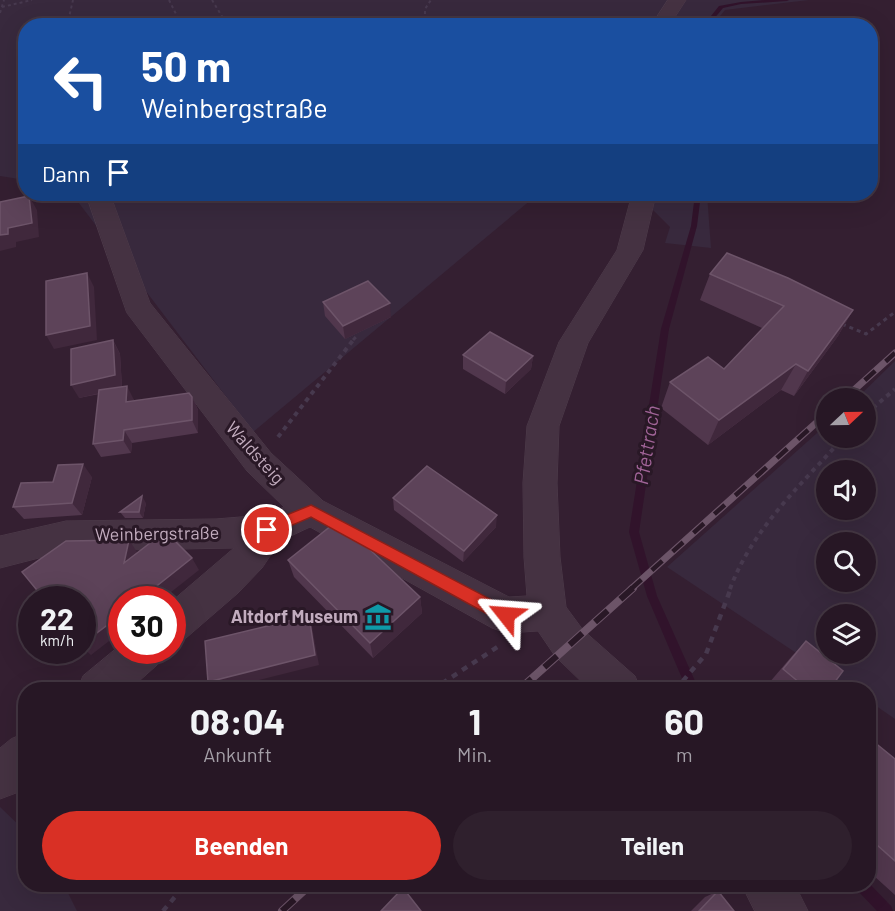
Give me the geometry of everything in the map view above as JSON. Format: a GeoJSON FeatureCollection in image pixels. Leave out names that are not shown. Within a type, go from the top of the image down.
{"type":"FeatureCollection","features":[{"type":"Feature","properties":{"kind":"street"},"geometry":{"type":"LineString","coordinates":[[665,18],[677,0]]}},
{"type":"Feature","properties":{"kind":"street","name":"Waldsteig"},"geometry":{"type":"LineString","coordinates":[[100,201],[137,306],[259,462],[311,511],[506,615],[548,613]]}},
{"type":"Feature","properties":{"kind":"street"},"geometry":{"type":"LineString","coordinates":[[611,682],[568,644],[548,613],[542,557],[540,483],[543,426],[574,342],[630,250],[642,201]]}},
{"type":"Feature","properties":{"kind":"street","name":"Weinbergstraße"},"geometry":{"type":"LineString","coordinates":[[0,552],[66,536],[216,534],[267,530],[311,511]]}},
{"type":"Feature","properties":{"kind":"street"},"geometry":{"type":"LineString","coordinates":[[186,612],[249,556],[261,543],[267,530]]}},
{"type":"Feature","properties":{"kind":"street"},"geometry":{"type":"LineString","coordinates":[[107,682],[128,664]]}},
{"type":"Feature","properties":{"kind":"street"},"geometry":{"type":"LineString","coordinates":[[0,777],[18,761]]}},
{"type":"Feature","properties":{"kind":"street"},"geometry":{"type":"LineString","coordinates":[[771,892],[784,911]]}},
{"type":"Feature","properties":{"kind":"path"},"geometry":{"type":"LineString","coordinates":[[0,13],[4,0]]}},
{"type":"Feature","properties":{"kind":"path"},"geometry":{"type":"LineString","coordinates":[[2,7],[32,0]]}},
{"type":"Feature","properties":{"kind":"path"},"geometry":{"type":"LineString","coordinates":[[69,18],[73,0]]}},
{"type":"Feature","properties":{"kind":"path"},"geometry":{"type":"LineString","coordinates":[[169,0],[178,18]]}},
{"type":"Feature","properties":{"kind":"path"},"geometry":{"type":"LineString","coordinates":[[212,0],[223,18]]}},
{"type":"Feature","properties":{"kind":"path"},"geometry":{"type":"LineString","coordinates":[[426,18],[425,9],[432,0]]}},
{"type":"Feature","properties":{"kind":"path"},"geometry":{"type":"LineString","coordinates":[[834,320],[866,334],[895,312]]}},
{"type":"Feature","properties":{"kind":"path"},"geometry":{"type":"LineString","coordinates":[[259,462],[356,337]]}},
{"type":"Feature","properties":{"kind":"path"},"geometry":{"type":"LineString","coordinates":[[876,405],[895,389]]}},
{"type":"Feature","properties":{"kind":"path"},"geometry":{"type":"LineString","coordinates":[[682,682],[706,654],[736,573],[762,528],[834,448]]}},
{"type":"Feature","properties":{"kind":"path"},"geometry":{"type":"LineString","coordinates":[[444,682],[548,613]]}},
{"type":"Feature","properties":{"kind":"path"},"geometry":{"type":"LineString","coordinates":[[163,911],[179,892]]}},
{"type":"Feature","properties":{"kind":"shaded area"},"geometry":{"type":"Polygon","coordinates":[[[0,0],[809,0],[725,10],[718,18],[18,18],[18,179],[0,176],[0,0]]]}},
{"type":"Feature","properties":{"kind":"shaded area"},"geometry":{"type":"Polygon","coordinates":[[[77,201],[530,201],[253,432],[77,201]]]}},
{"type":"Feature","properties":{"kind":"shaded area"},"geometry":{"type":"Polygon","coordinates":[[[644,201],[708,201],[711,248],[665,243],[670,227],[644,201]]]}},
{"type":"Feature","properties":{"kind":"shaded area"},"geometry":{"type":"Polygon","coordinates":[[[895,361],[895,719],[876,706],[876,682],[840,682],[667,567],[816,434],[816,448],[876,448],[876,388],[867,388],[895,361]]]}},
{"type":"Feature","properties":{"kind":"shaded area"},"geometry":{"type":"Polygon","coordinates":[[[0,807],[18,824],[18,892],[68,892],[77,911],[0,911],[0,807]]]}},
{"type":"Feature","properties":{"kind":"building"},"geometry":{"type":"Polygon","coordinates":[[[18,198],[18,201],[30,201],[32,223],[8,228],[8,234],[0,235],[0,202],[18,198]]]}},
{"type":"Feature","properties":{"kind":"building"},"geometry":{"type":"Polygon","coordinates":[[[727,253],[788,278],[853,310],[808,371],[796,364],[719,420],[670,382],[708,357],[724,369],[784,306],[710,274],[727,253]]]}},
{"type":"Feature","properties":{"kind":"building"},"geometry":{"type":"Polygon","coordinates":[[[87,273],[90,326],[46,335],[46,281],[87,273]]]}},
{"type":"Feature","properties":{"kind":"building"},"geometry":{"type":"Polygon","coordinates":[[[368,281],[390,303],[343,326],[323,302],[368,281]]]}},
{"type":"Feature","properties":{"kind":"building"},"geometry":{"type":"Polygon","coordinates":[[[490,332],[533,356],[506,381],[463,355],[490,332]]]}},
{"type":"Feature","properties":{"kind":"building"},"geometry":{"type":"Polygon","coordinates":[[[113,340],[115,375],[71,385],[71,349],[113,340]]]}},
{"type":"Feature","properties":{"kind":"building"},"geometry":{"type":"Polygon","coordinates":[[[127,386],[126,402],[189,393],[192,397],[192,420],[124,430],[123,440],[93,444],[99,390],[127,386]]]}},
{"type":"Feature","properties":{"kind":"building"},"geometry":{"type":"Polygon","coordinates":[[[83,464],[72,503],[13,507],[21,483],[53,482],[58,465],[83,464]]]}},
{"type":"Feature","properties":{"kind":"building"},"geometry":{"type":"Polygon","coordinates":[[[427,466],[497,515],[464,551],[393,498],[427,466]]]}},
{"type":"Feature","properties":{"kind":"building"},"geometry":{"type":"Polygon","coordinates":[[[142,496],[139,512],[120,512],[142,496]]]}},
{"type":"Feature","properties":{"kind":"building"},"geometry":{"type":"Polygon","coordinates":[[[331,526],[364,544],[420,597],[370,643],[288,560],[331,526]]]}},
{"type":"Feature","properties":{"kind":"building"},"geometry":{"type":"Polygon","coordinates":[[[129,540],[124,563],[154,540],[174,540],[192,558],[157,586],[108,586],[108,624],[96,634],[96,586],[34,586],[22,572],[66,541],[129,540]]]}},
{"type":"Feature","properties":{"kind":"building"},"geometry":{"type":"Polygon","coordinates":[[[309,616],[315,655],[208,682],[205,641],[309,616]]]}},
{"type":"Feature","properties":{"kind":"building"},"geometry":{"type":"Polygon","coordinates":[[[806,641],[816,649],[816,664],[834,664],[843,671],[835,682],[799,682],[783,669],[806,641]]]}},
{"type":"Feature","properties":{"kind":"building"},"geometry":{"type":"Polygon","coordinates":[[[876,744],[895,759],[895,861],[876,844],[876,744]]]}},
{"type":"Feature","properties":{"kind":"building"},"geometry":{"type":"Polygon","coordinates":[[[399,892],[406,892],[421,911],[381,911],[399,892]]]}},
{"type":"Feature","properties":{"kind":"building"},"geometry":{"type":"Polygon","coordinates":[[[719,892],[734,911],[699,911],[719,892]]]}},
{"type":"Feature","properties":{"kind":"waterway","name":"Pfettrach"},"geometry":{"type":"LineString","coordinates":[[712,18],[721,7],[741,3],[787,0]]}},
{"type":"Feature","properties":{"kind":"waterway","name":"Pfettrach"},"geometry":{"type":"LineString","coordinates":[[690,682],[652,596],[634,532],[665,329],[694,226],[697,201]]}},
{"type":"Feature","properties":{"kind":"waterway","name":"Pfettrach"},"geometry":{"type":"LineString","coordinates":[[868,892],[886,911]]}},
{"type":"Feature","properties":{"kind":"railway"},"geometry":{"type":"LineString","coordinates":[[856,388],[895,353]]}},
{"type":"Feature","properties":{"kind":"railway"},"geometry":{"type":"LineString","coordinates":[[631,589],[816,423]]}},
{"type":"Feature","properties":{"kind":"railway"},"geometry":{"type":"LineString","coordinates":[[528,682],[633,588]]}},
{"type":"Feature","properties":{"kind":"railway"},"geometry":{"type":"LineString","coordinates":[[282,911],[302,892]]}},
{"type":"Feature","properties":{"kind":"place","name":"Altdorf Museum"},"geometry":{"type":"Point","coordinates":[378,617]}},
{"type":"Feature","properties":{"kind":"route"},"geometry":{"type":"LineString","coordinates":[[267,530],[311,511],[506,615]]}}]}
